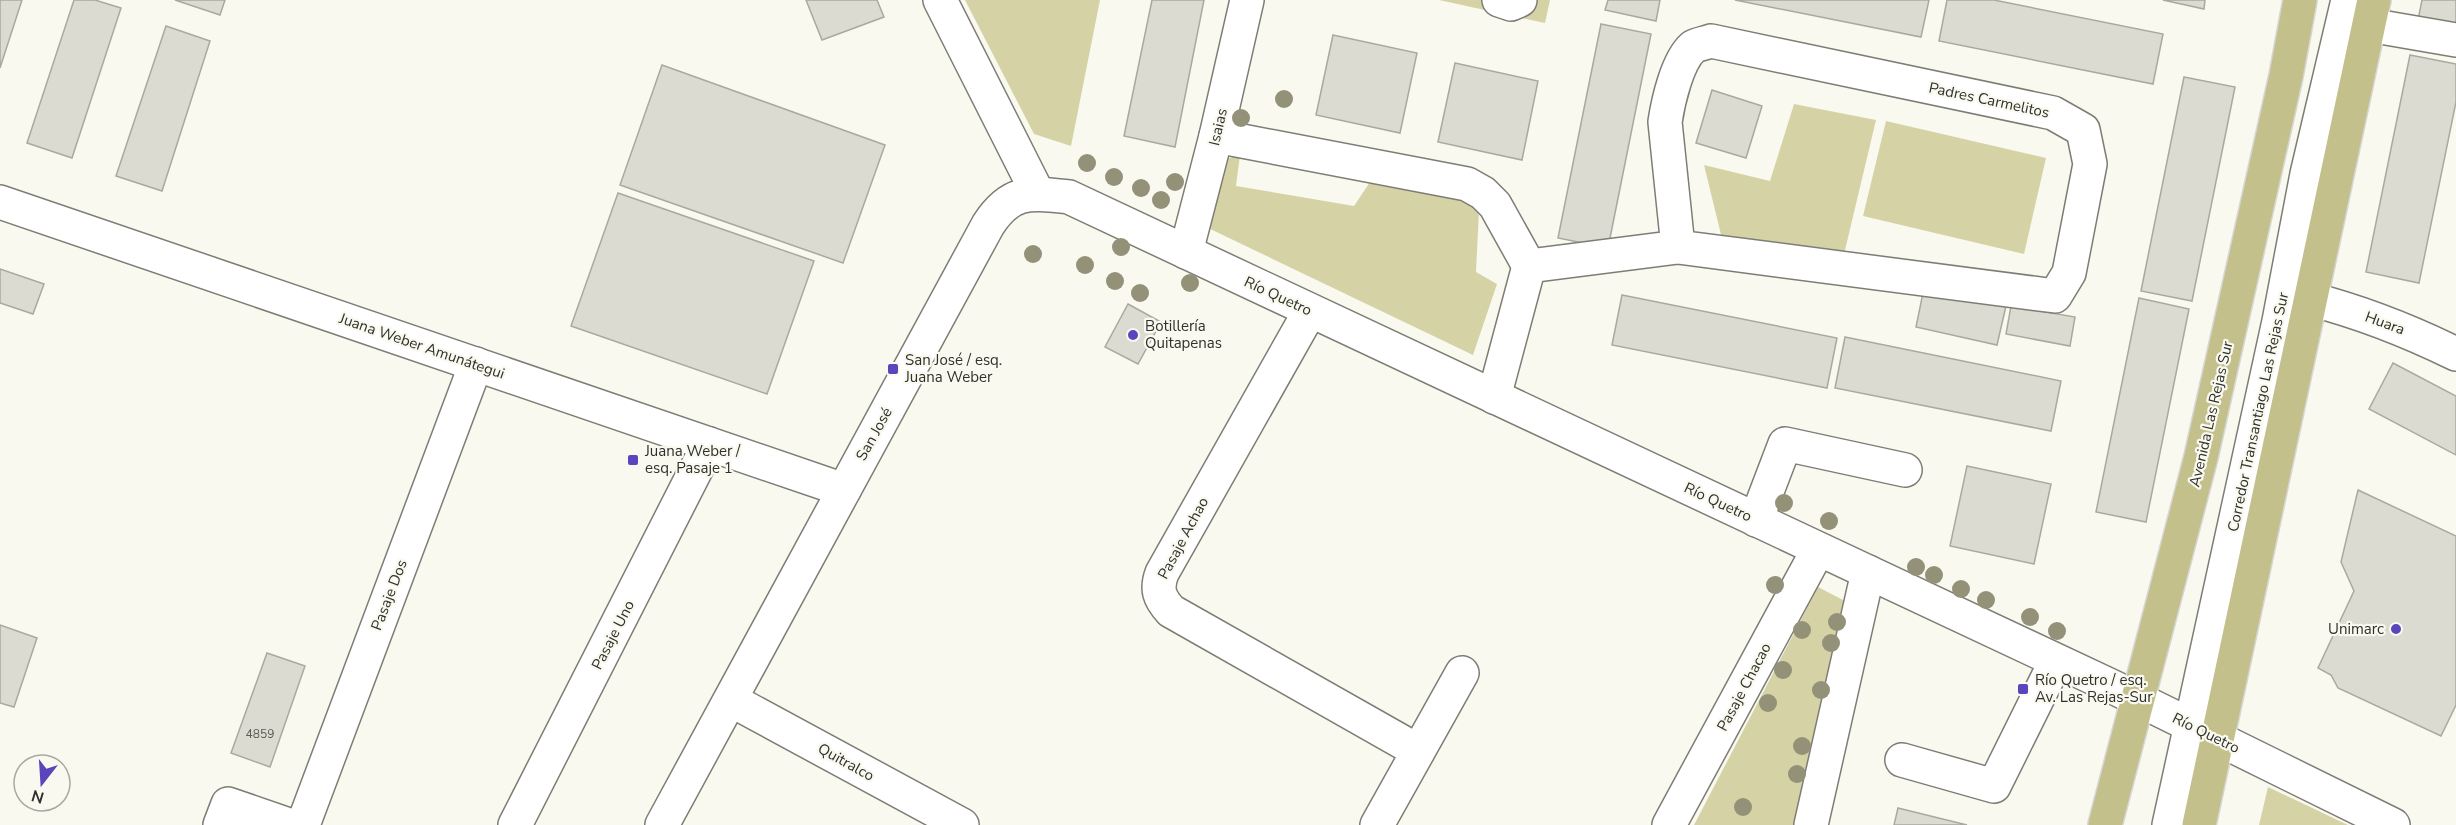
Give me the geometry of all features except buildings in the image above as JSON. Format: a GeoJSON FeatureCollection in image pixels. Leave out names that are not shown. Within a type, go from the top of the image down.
{"type":"FeatureCollection","features":[{"type":"Feature","properties":{"kind":"main road","name":"Avenida Las Rejas Sur"},"geometry":{"type":"LineString","coordinates":[[2106,825],[2201,458],[2286,76],[2300,0]]}},
{"type":"Feature","properties":{"kind":"main road"},"geometry":{"type":"LineString","coordinates":[[2199,825],[2194,726],[2310,299],[2371,12]]}},
{"type":"Feature","properties":{"kind":"street"},"geometry":{"type":"LineString","coordinates":[[940,0],[1038,194]]}},
{"type":"Feature","properties":{"kind":"street","name":"Isaias"},"geometry":{"type":"LineString","coordinates":[[1186,252],[1216,136],[1247,0]]}},
{"type":"Feature","properties":{"kind":"street"},"geometry":{"type":"LineString","coordinates":[[1499,0],[1511,4],[1520,0]]}},
{"type":"Feature","properties":{"kind":"street","name":"Corredor Transantiago Las Rejas Sur"},"geometry":{"type":"LineString","coordinates":[[2148,825],[2194,726],[2325,0]]}},
{"type":"Feature","properties":{"kind":"street","name":"Corredor Transantiago Las Rejas Sur"},"geometry":{"type":"LineString","coordinates":[[2169,825],[2194,726],[2279,321],[2307,174],[2348,0]]}},
{"type":"Feature","properties":{"kind":"street"},"geometry":{"type":"LineString","coordinates":[[2371,12],[2456,40]]}},
{"type":"Feature","properties":{"kind":"street","name":"Padres Carmelitos"},"geometry":{"type":"LineString","coordinates":[[1529,266],[1678,247],[2055,296],[2069,273],[2090,164],[2083,130],[2053,113],[1711,41],[1694,46],[1683,60],[1668,105],[1665,122],[1678,247]]}},
{"type":"Feature","properties":{"kind":"street"},"geometry":{"type":"LineString","coordinates":[[1216,136],[1467,184],[1483,193],[1495,206],[1529,266],[1494,397]]}},
{"type":"Feature","properties":{"kind":"street","name":"Río Quetro"},"geometry":{"type":"LineString","coordinates":[[1038,194],[1069,198],[1186,252],[2138,699],[2393,825]]}},
{"type":"Feature","properties":{"kind":"street","name":"San José"},"geometry":{"type":"LineString","coordinates":[[662,825],[996,212],[1007,202],[1021,195],[1038,194]]}},
{"type":"Feature","properties":{"kind":"street","name":"Juana Weber Amunátegui"},"geometry":{"type":"LineString","coordinates":[[0,201],[844,490]]}},
{"type":"Feature","properties":{"kind":"street","name":"Huara"},"geometry":{"type":"LineString","coordinates":[[2310,299],[2396,327],[2456,354]]}},
{"type":"Feature","properties":{"kind":"street","name":"Pasaje Achao"},"geometry":{"type":"LineString","coordinates":[[1310,311],[1162,573],[1158,583],[1159,593],[1171,611],[1418,751]]}},
{"type":"Feature","properties":{"kind":"street","name":"Pasaje Dos"},"geometry":{"type":"LineString","coordinates":[[303,825],[476,364]]}},
{"type":"Feature","properties":{"kind":"street","name":"Pasaje Uno"},"geometry":{"type":"LineString","coordinates":[[515,825],[709,444]]}},
{"type":"Feature","properties":{"kind":"street"},"geometry":{"type":"LineString","coordinates":[[1756,520],[1785,444],[1905,470]]}},
{"type":"Feature","properties":{"kind":"street","name":"Pasaje Chacao"},"geometry":{"type":"LineString","coordinates":[[1669,825],[1818,550]]}},
{"type":"Feature","properties":{"kind":"street"},"geometry":{"type":"LineString","coordinates":[[1811,825],[1868,572]]}},
{"type":"Feature","properties":{"kind":"street"},"geometry":{"type":"LineString","coordinates":[[1902,760],[1994,786],[2056,661]]}},
{"type":"Feature","properties":{"kind":"street"},"geometry":{"type":"LineString","coordinates":[[1377,825],[1462,673]]}},
{"type":"Feature","properties":{"kind":"street","name":"Quitralco"},"geometry":{"type":"LineString","coordinates":[[731,700],[962,825]]}},
{"type":"Feature","properties":{"kind":"street"},"geometry":{"type":"LineString","coordinates":[[220,825],[228,804],[289,825]]}},
{"type":"Feature","properties":{"kind":"shaded area"},"geometry":{"type":"Polygon","coordinates":[[[965,0],[1100,0],[1071,146],[1034,134],[965,0]]]}},
{"type":"Feature","properties":{"kind":"shaded area"},"geometry":{"type":"Polygon","coordinates":[[[1439,0],[1550,0],[1545,23],[1439,0]]]}},
{"type":"Feature","properties":{"kind":"shaded area"},"geometry":{"type":"Polygon","coordinates":[[[1794,104],[1876,120],[1841,267],[1725,251],[1704,165],[1770,181],[1794,104]]]}},
{"type":"Feature","properties":{"kind":"shaded area"},"geometry":{"type":"Polygon","coordinates":[[[1886,121],[2046,158],[2024,254],[1863,216],[1886,121]]]}},
{"type":"Feature","properties":{"kind":"shaded area"},"geometry":{"type":"Polygon","coordinates":[[[1240,155],[1236,186],[1354,206],[1370,182],[1378,178],[1470,198],[1479,210],[1476,272],[1497,284],[1473,355],[1204,226],[1217,162],[1240,155]]]}},
{"type":"Feature","properties":{"kind":"shaded area"},"geometry":{"type":"Polygon","coordinates":[[[1818,587],[1868,613],[1820,825],[1694,825],[1818,587]]]}},
{"type":"Feature","properties":{"kind":"shaded area"},"geometry":{"type":"Polygon","coordinates":[[[2268,787],[2348,825],[2259,825],[2268,787]]]}},
{"type":"Feature","properties":{"kind":"place","name":"Botillería Quitapenas"},"geometry":{"type":"Point","coordinates":[1133,335]}},
{"type":"Feature","properties":{"kind":"place","name":"San José / esq. Juana Weber"},"geometry":{"type":"Point","coordinates":[893,369]}},
{"type":"Feature","properties":{"kind":"place","name":"Juana Weber / esq. Pasaje 1"},"geometry":{"type":"Point","coordinates":[633,460]}},
{"type":"Feature","properties":{"kind":"place","name":"Unimarc"},"geometry":{"type":"Point","coordinates":[2396,629]}},
{"type":"Feature","properties":{"kind":"place","name":"Río Quetro / esq. Av. Las Rejas-Sur"},"geometry":{"type":"Point","coordinates":[2023,689]}}]}
